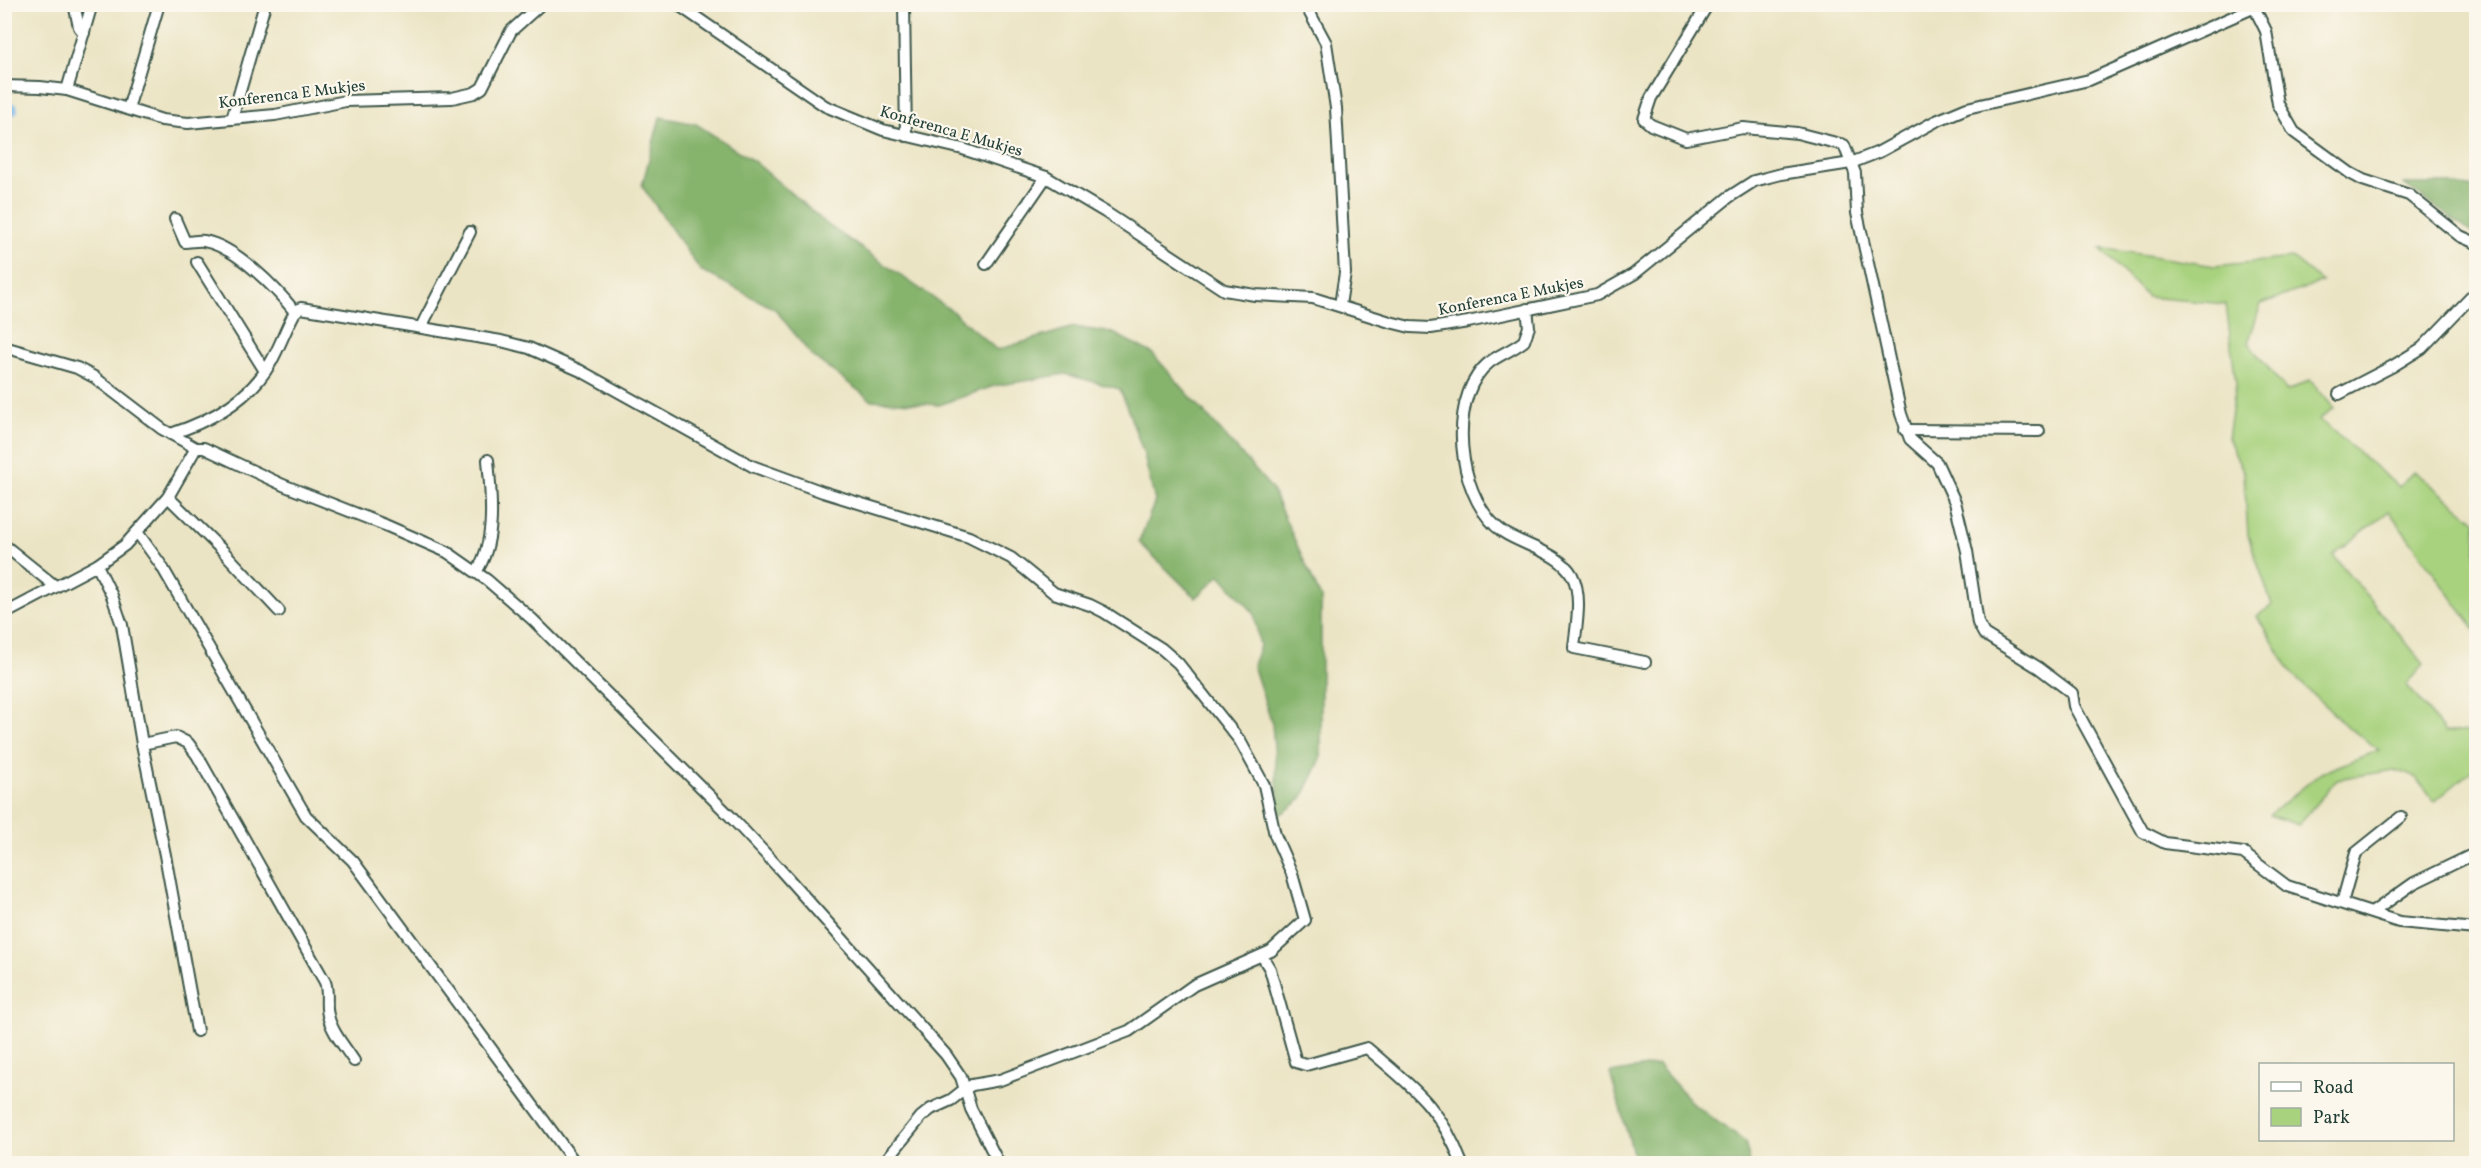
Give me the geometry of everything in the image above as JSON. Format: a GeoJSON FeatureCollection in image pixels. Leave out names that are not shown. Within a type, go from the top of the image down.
{"type":"FeatureCollection","features":[{"type":"Feature","properties":{"kind":"street"},"geometry":{"type":"LineString","coordinates":[[74,4],[79,27],[84,33]]}},
{"type":"Feature","properties":{"kind":"street"},"geometry":{"type":"LineString","coordinates":[[67,90],[92,4]]}},
{"type":"Feature","properties":{"kind":"street"},"geometry":{"type":"LineString","coordinates":[[128,109],[159,4]]}},
{"type":"Feature","properties":{"kind":"street"},"geometry":{"type":"LineString","coordinates":[[232,119],[264,4]]}},
{"type":"Feature","properties":{"kind":"street","name":"Konferenca E Mukjes"},"geometry":{"type":"LineString","coordinates":[[4,86],[67,90],[175,122],[275,115],[345,100],[432,100],[474,93],[482,88],[511,31],[542,4]]}},
{"type":"Feature","properties":{"kind":"street","name":"Konferenca E Mukjes"},"geometry":{"type":"LineString","coordinates":[[677,4],[813,100],[848,117],[906,136],[963,149],[1046,177],[1105,212],[1224,290],[1247,295],[1313,298],[1410,327],[1431,328],[1581,300],[1612,287],[1634,274],[1729,197],[1754,181],[1781,174],[1851,163],[1879,152],[1951,114],[1985,103],[2089,80],[2259,7],[2266,31],[2278,104],[2294,132],[2350,173],[2363,180],[2409,195],[2460,236],[2476,243]]}},
{"type":"Feature","properties":{"kind":"street"},"geometry":{"type":"LineString","coordinates":[[904,4],[906,136]]}},
{"type":"Feature","properties":{"kind":"street"},"geometry":{"type":"LineString","coordinates":[[1305,4],[1326,43],[1336,108],[1345,273],[1340,305]]}},
{"type":"Feature","properties":{"kind":"street"},"geometry":{"type":"LineString","coordinates":[[1708,4],[1651,98],[1644,118],[1651,125],[1686,140],[1743,128],[1797,133],[1844,145],[1857,183],[1857,213],[1905,430],[1910,439],[1937,463],[1955,502],[1967,550],[1978,623],[1984,634],[2039,668],[2072,693],[2074,706],[2144,832],[2165,843],[2243,853],[2287,886],[2399,922],[2476,929]]}},
{"type":"Feature","properties":{"kind":"street"},"geometry":{"type":"LineString","coordinates":[[986,264],[1046,177]]}},
{"type":"Feature","properties":{"kind":"street"},"geometry":{"type":"LineString","coordinates":[[175,219],[185,242],[205,241],[241,260],[266,279],[295,312]]}},
{"type":"Feature","properties":{"kind":"street"},"geometry":{"type":"LineString","coordinates":[[421,327],[470,232]]}},
{"type":"Feature","properties":{"kind":"street"},"geometry":{"type":"LineString","coordinates":[[197,262],[265,371]]}},
{"type":"Feature","properties":{"kind":"street"},"geometry":{"type":"LineString","coordinates":[[2340,394],[2422,348],[2476,292]]}},
{"type":"Feature","properties":{"kind":"street"},"geometry":{"type":"LineString","coordinates":[[171,434],[227,409],[256,382],[265,371],[295,312],[305,308],[359,319],[518,344],[580,372],[752,466],[823,492],[969,537],[1011,558],[1054,593],[1090,605],[1162,649],[1194,681],[1240,741],[1257,770],[1269,800],[1275,835],[1292,874],[1305,920],[1279,946],[1262,956],[1194,985],[1140,1024],[1113,1038],[1000,1080],[972,1085],[965,1089],[921,1117],[883,1164]]}},
{"type":"Feature","properties":{"kind":"street"},"geometry":{"type":"LineString","coordinates":[[1527,309],[1529,327],[1524,341],[1491,359],[1475,378],[1469,396],[1462,438],[1463,457],[1472,494],[1481,509],[1502,532],[1552,557],[1572,576],[1577,591],[1574,648],[1645,662]]}},
{"type":"Feature","properties":{"kind":"street"},"geometry":{"type":"LineString","coordinates":[[4,347],[77,368],[94,377],[171,434],[196,448],[204,448],[283,485],[426,542],[447,552],[476,572],[532,619],[777,866],[946,1055],[961,1077],[971,1109],[999,1164]]}},
{"type":"Feature","properties":{"kind":"street"},"geometry":{"type":"LineString","coordinates":[[1905,430],[2039,431]]}},
{"type":"Feature","properties":{"kind":"street"},"geometry":{"type":"LineString","coordinates":[[4,614],[98,565],[125,545],[168,497],[196,448]]}},
{"type":"Feature","properties":{"kind":"street"},"geometry":{"type":"LineString","coordinates":[[476,572],[485,556],[490,520],[488,460]]}},
{"type":"Feature","properties":{"kind":"street"},"geometry":{"type":"LineString","coordinates":[[168,497],[279,611]]}},
{"type":"Feature","properties":{"kind":"street"},"geometry":{"type":"LineString","coordinates":[[137,532],[161,565],[237,700],[311,822],[353,861],[576,1164]]}},
{"type":"Feature","properties":{"kind":"street"},"geometry":{"type":"LineString","coordinates":[[4,545],[54,586]]}},
{"type":"Feature","properties":{"kind":"street"},"geometry":{"type":"LineString","coordinates":[[98,565],[122,625],[142,744],[187,969],[197,1031]]}},
{"type":"Feature","properties":{"kind":"street"},"geometry":{"type":"LineString","coordinates":[[142,744],[176,736],[188,743],[197,755],[325,982],[328,990],[327,1008],[330,1021],[354,1061]]}},
{"type":"Feature","properties":{"kind":"street"},"geometry":{"type":"LineString","coordinates":[[2342,903],[2356,853],[2401,817]]}},
{"type":"Feature","properties":{"kind":"street"},"geometry":{"type":"LineString","coordinates":[[2373,912],[2414,884],[2476,853]]}},
{"type":"Feature","properties":{"kind":"street"},"geometry":{"type":"LineString","coordinates":[[1262,956],[1270,969],[1296,1062],[1306,1065],[1367,1048],[1430,1103],[1449,1134],[1461,1164]]}},
{"type":"Feature","properties":{"kind":"green space"},"geometry":{"type":"Polygon","coordinates":[[[660,117],[696,124],[755,162],[828,225],[952,311],[997,350],[1074,327],[1113,333],[1152,353],[1271,488],[1321,598],[1321,759],[1301,800],[1280,815],[1272,724],[1253,665],[1260,646],[1254,613],[1220,575],[1196,598],[1139,542],[1155,501],[1143,451],[1120,389],[1065,374],[994,386],[939,405],[871,400],[811,355],[775,309],[700,270],[642,186],[660,117]]]}},
{"type":"Feature","properties":{"kind":"green space"},"geometry":{"type":"Polygon","coordinates":[[[2404,184],[2447,184],[2476,188],[2476,236],[2404,184]]]}},
{"type":"Feature","properties":{"kind":"green space"},"geometry":{"type":"Polygon","coordinates":[[[2100,248],[2215,266],[2292,258],[2322,282],[2261,304],[2248,343],[2287,391],[2310,380],[2334,408],[2319,419],[2399,487],[2414,471],[2476,521],[2476,631],[2389,511],[2333,555],[2424,664],[2406,684],[2445,732],[2469,732],[2476,748],[2476,767],[2434,802],[2417,778],[2395,770],[2337,779],[2298,825],[2269,815],[2321,773],[2379,750],[2343,723],[2292,674],[2257,616],[2272,605],[2248,535],[2244,473],[2228,438],[2236,383],[2226,304],[2147,297],[2100,248]]]}},
{"type":"Feature","properties":{"kind":"green space"},"geometry":{"type":"Polygon","coordinates":[[[1658,1065],[1693,1104],[1745,1142],[1750,1163],[1636,1163],[1610,1073],[1658,1065]]]}},
{"type":"Feature","properties":{"kind":"waterway"},"geometry":{"type":"LineString","coordinates":[[4,107],[12,109]]}}]}
